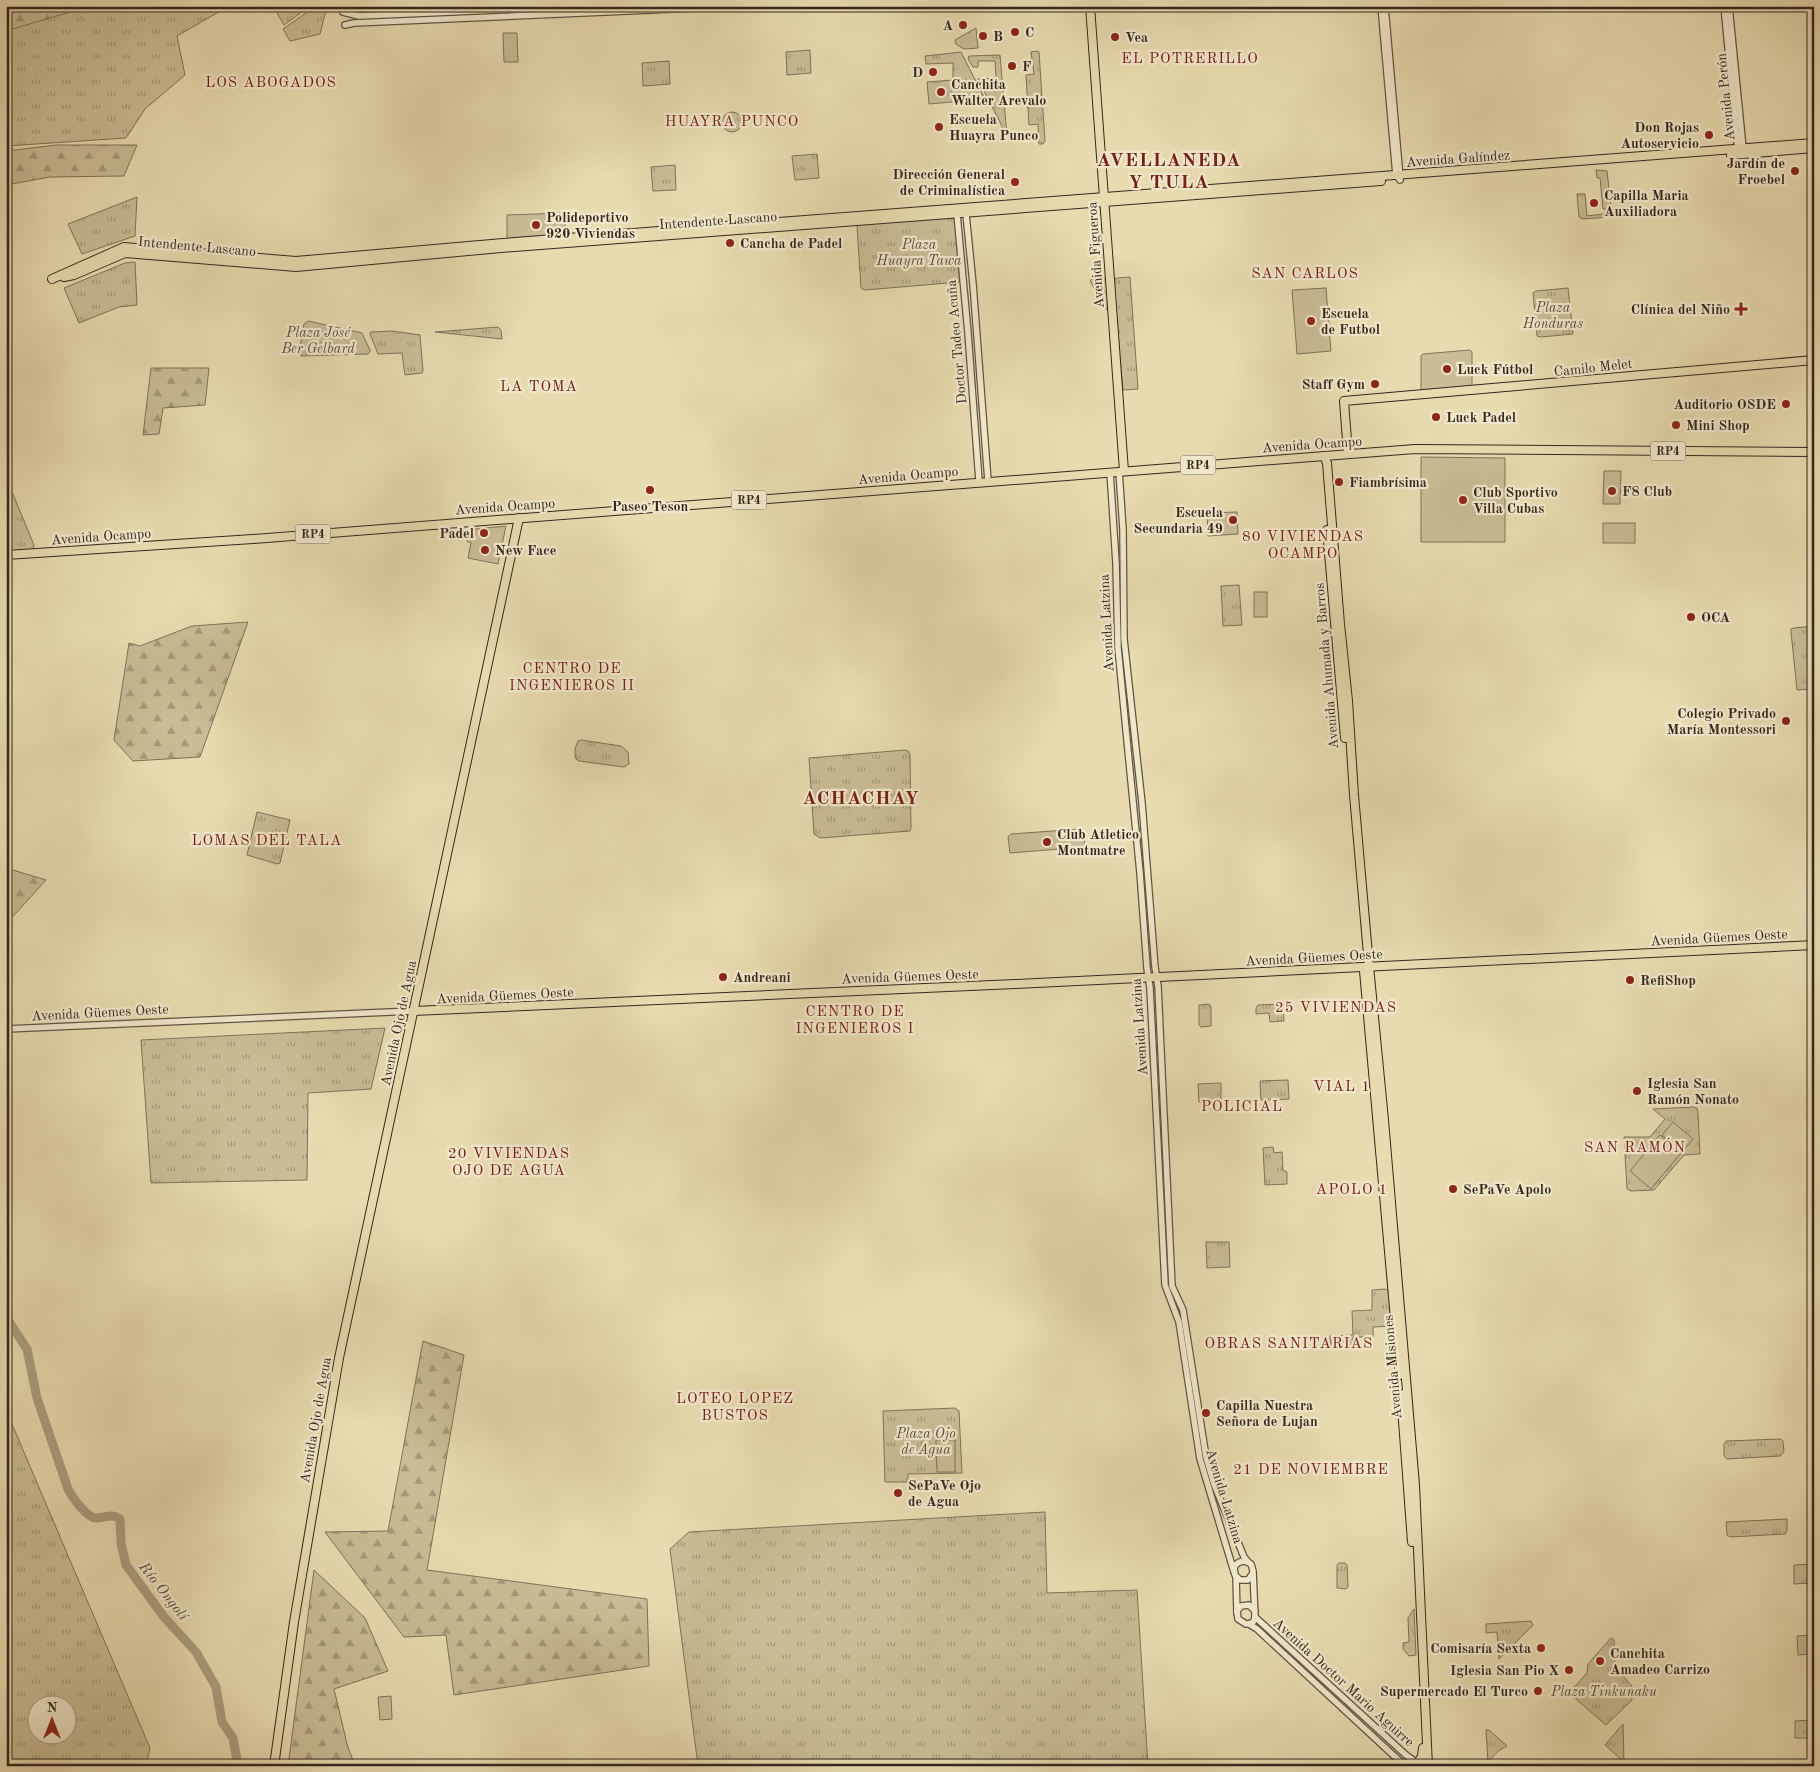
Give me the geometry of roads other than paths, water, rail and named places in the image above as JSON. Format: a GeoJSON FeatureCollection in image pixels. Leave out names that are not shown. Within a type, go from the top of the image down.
{"type":"FeatureCollection","features":[{"type":"Feature","properties":{"kind":"main road","name":"Avenida Figueroa"},"geometry":{"type":"LineString","coordinates":[[1090,6],[1122,471]]}},
{"type":"Feature","properties":{"kind":"main road","name":"Avenida Galíndez"},"geometry":{"type":"LineString","coordinates":[[1104,200],[1814,143]]}},
{"type":"Feature","properties":{"kind":"main road","name":"Avenida Galíndez"},"geometry":{"type":"LineString","coordinates":[[1739,150],[1814,148]]}},
{"type":"Feature","properties":{"kind":"main road","name":"Intendente Lascano"},"geometry":{"type":"LineString","coordinates":[[961,212],[503,243],[296,261],[124,247],[52,279],[74,275],[121,254],[130,252],[296,266],[501,248],[961,212],[1104,200]]}},
{"type":"Feature","properties":{"kind":"main road","name":"Camilo Melet"},"geometry":{"type":"LineString","coordinates":[[1348,454],[1344,401],[1814,360]]}},
{"type":"Feature","properties":{"kind":"main road","name":"Avenida Ocampo"},"geometry":{"type":"LineString","coordinates":[[6,555],[519,518],[1415,449],[1814,452]]}},
{"type":"Feature","properties":{"kind":"main road","name":"Avenida Ahumada y Barros"},"geometry":{"type":"LineString","coordinates":[[1324,456],[1327,464],[1348,702],[1366,967]]}},
{"type":"Feature","properties":{"kind":"main road","name":"Avenida Ojo de Agua"},"geometry":{"type":"LineString","coordinates":[[274,1766],[308,1534],[339,1358],[519,518]]}},
{"type":"Feature","properties":{"kind":"main road","name":"Avenida Güemes Oeste"},"geometry":{"type":"LineString","coordinates":[[413,1012],[1814,945]]}},
{"type":"Feature","properties":{"kind":"main road","name":"Avenida Misiones"},"geometry":{"type":"LineString","coordinates":[[1366,967],[1409,1486],[1422,1740],[1422,1756],[1418,1764]]}},
{"type":"Feature","properties":{"kind":"main road","name":"Avenida Misiones"},"geometry":{"type":"LineString","coordinates":[[1366,967],[1384,1120],[1415,1485],[1428,1766]]}},
{"type":"Feature","properties":{"kind":"street"},"geometry":{"type":"LineString","coordinates":[[343,12],[359,16],[587,6]]}},
{"type":"Feature","properties":{"kind":"street"},"geometry":{"type":"LineString","coordinates":[[345,25],[354,23],[742,6]]}},
{"type":"Feature","properties":{"kind":"street"},"geometry":{"type":"LineString","coordinates":[[1381,6],[1399,177]]}},
{"type":"Feature","properties":{"kind":"street"},"geometry":{"type":"LineString","coordinates":[[1385,6],[1399,177]]}},
{"type":"Feature","properties":{"kind":"street","name":"Avenida Perón"},"geometry":{"type":"LineString","coordinates":[[1724,6],[1739,150]]}},
{"type":"Feature","properties":{"kind":"street","name":"Avenida Perón"},"geometry":{"type":"LineString","coordinates":[[1729,6],[1739,150]]}},
{"type":"Feature","properties":{"kind":"street","name":"Doctor Tadeo Acuña"},"geometry":{"type":"LineString","coordinates":[[961,212],[973,284],[988,481]]}},
{"type":"Feature","properties":{"kind":"street","name":"Doctor Tadeo Acuña"},"geometry":{"type":"LineString","coordinates":[[961,212],[979,482]]}},
{"type":"Feature","properties":{"kind":"street","name":"Avenida Latzina"},"geometry":{"type":"LineString","coordinates":[[1122,471],[1124,639],[1142,803],[1172,1286],[1183,1310],[1206,1457],[1221,1502],[1244,1557],[1248,1562]]}},
{"type":"Feature","properties":{"kind":"street","name":"Avenida Latzina"},"geometry":{"type":"LineString","coordinates":[[1110,472],[1116,563],[1118,648],[1153,977],[1166,1285],[1179,1322],[1198,1451],[1235,1575],[1237,1613]]}},
{"type":"Feature","properties":{"kind":"street","name":"Avenida Güemes Oeste"},"geometry":{"type":"LineString","coordinates":[[6,1029],[413,1012]]}},
{"type":"Feature","properties":{"kind":"street"},"geometry":{"type":"LineString","coordinates":[[1253,1573],[1250,1578],[1240,1580],[1235,1575],[1234,1567],[1237,1563],[1248,1562],[1252,1565],[1253,1573],[1255,1614],[1253,1622],[1249,1624],[1240,1622],[1238,1619],[1237,1613],[1239,1608],[1244,1605],[1252,1607],[1255,1614]]}},
{"type":"Feature","properties":{"kind":"street","name":"Avenida Doctor Mario Aguirre"},"geometry":{"type":"LineString","coordinates":[[1255,1614],[1406,1755],[1418,1764]]}},
{"type":"Feature","properties":{"kind":"street","name":"Avenida Doctor Mario Aguirre"},"geometry":{"type":"LineString","coordinates":[[1249,1624],[1265,1636],[1405,1766]]}},
{"type":"Feature","properties":{"kind":"waterway","name":"Río Ongolí"},"geometry":{"type":"LineString","coordinates":[[6,1317],[27,1349],[37,1398],[68,1489],[88,1515],[96,1518],[111,1516],[120,1519],[121,1543],[126,1565],[164,1617],[196,1652],[216,1687],[222,1722],[233,1738],[238,1766]]}},
{"type":"Feature","properties":{"kind":"place","name":"A"},"geometry":{"type":"Point","coordinates":[963,25]}},
{"type":"Feature","properties":{"kind":"place","name":"C"},"geometry":{"type":"Point","coordinates":[1015,32]}},
{"type":"Feature","properties":{"kind":"place","name":"B"},"geometry":{"type":"Point","coordinates":[983,36]}},
{"type":"Feature","properties":{"kind":"place","name":"Vea"},"geometry":{"type":"Point","coordinates":[1115,37]}},
{"type":"Feature","properties":{"kind":"place","name":"F"},"geometry":{"type":"Point","coordinates":[1012,66]}},
{"type":"Feature","properties":{"kind":"place","name":"D"},"geometry":{"type":"Point","coordinates":[933,72]}},
{"type":"Feature","properties":{"kind":"place","name":"Canchita Walter Arevalo"},"geometry":{"type":"Point","coordinates":[941,92]}},
{"type":"Feature","properties":{"kind":"place","name":"Escuela Huayra Punco"},"geometry":{"type":"Point","coordinates":[939,127]}},
{"type":"Feature","properties":{"kind":"place","name":"Don Rojas Autoservicio"},"geometry":{"type":"Point","coordinates":[1709,135]}},
{"type":"Feature","properties":{"kind":"place","name":"Jardín de Froebel"},"geometry":{"type":"Point","coordinates":[1795,171]}},
{"type":"Feature","properties":{"kind":"place","name":"Dirección General de Criminalística"},"geometry":{"type":"Point","coordinates":[1015,182]}},
{"type":"Feature","properties":{"kind":"place","name":"Capilla Maria Auxiliadora"},"geometry":{"type":"Point","coordinates":[1594,203]}},
{"type":"Feature","properties":{"kind":"place","name":"Polideportivo 920 Viviendas"},"geometry":{"type":"Point","coordinates":[536,225]}},
{"type":"Feature","properties":{"kind":"place","name":"Cancha de Padel"},"geometry":{"type":"Point","coordinates":[730,243]}},
{"type":"Feature","properties":{"kind":"place","name":"Clínica del Niño"},"geometry":{"type":"Point","coordinates":[1741,309]}},
{"type":"Feature","properties":{"kind":"place","name":"Escuela de Futbol"},"geometry":{"type":"Point","coordinates":[1311,321]}},
{"type":"Feature","properties":{"kind":"place","name":"Luck Fútbol"},"geometry":{"type":"Point","coordinates":[1447,369]}},
{"type":"Feature","properties":{"kind":"place","name":"Staff Gym"},"geometry":{"type":"Point","coordinates":[1375,384]}},
{"type":"Feature","properties":{"kind":"place","name":"Auditorio OSDE"},"geometry":{"type":"Point","coordinates":[1786,404]}},
{"type":"Feature","properties":{"kind":"place","name":"Luck Padel"},"geometry":{"type":"Point","coordinates":[1436,417]}},
{"type":"Feature","properties":{"kind":"place","name":"Mini Shop"},"geometry":{"type":"Point","coordinates":[1676,425]}},
{"type":"Feature","properties":{"kind":"place","name":"Fiambrísima"},"geometry":{"type":"Point","coordinates":[1339,482]}},
{"type":"Feature","properties":{"kind":"place","name":"Paseo Teson"},"geometry":{"type":"Point","coordinates":[650,490]}},
{"type":"Feature","properties":{"kind":"place","name":"F8 Club"},"geometry":{"type":"Point","coordinates":[1612,491]}},
{"type":"Feature","properties":{"kind":"place","name":"Club Sportivo Villa Cubas"},"geometry":{"type":"Point","coordinates":[1463,500]}},
{"type":"Feature","properties":{"kind":"place","name":"Escuela Secundaria 49"},"geometry":{"type":"Point","coordinates":[1233,520]}},
{"type":"Feature","properties":{"kind":"place","name":"Padel"},"geometry":{"type":"Point","coordinates":[484,533]}},
{"type":"Feature","properties":{"kind":"place","name":"New Face"},"geometry":{"type":"Point","coordinates":[485,550]}},
{"type":"Feature","properties":{"kind":"place","name":"OCA"},"geometry":{"type":"Point","coordinates":[1691,617]}},
{"type":"Feature","properties":{"kind":"place","name":"Colegio Privado María Montessori"},"geometry":{"type":"Point","coordinates":[1786,721]}},
{"type":"Feature","properties":{"kind":"place","name":"Club Atletico Montmatre"},"geometry":{"type":"Point","coordinates":[1047,842]}},
{"type":"Feature","properties":{"kind":"place","name":"Andreani"},"geometry":{"type":"Point","coordinates":[723,977]}},
{"type":"Feature","properties":{"kind":"place","name":"RefiShop"},"geometry":{"type":"Point","coordinates":[1630,980]}},
{"type":"Feature","properties":{"kind":"place","name":"Iglesia San Ramón Nonato"},"geometry":{"type":"Point","coordinates":[1637,1091]}},
{"type":"Feature","properties":{"kind":"place","name":"SePaVe Apolo"},"geometry":{"type":"Point","coordinates":[1453,1189]}},
{"type":"Feature","properties":{"kind":"place","name":"Capilla Nuestra Señora de Lujan"},"geometry":{"type":"Point","coordinates":[1206,1413]}},
{"type":"Feature","properties":{"kind":"place","name":"SePaVe Ojo de Agua"},"geometry":{"type":"Point","coordinates":[898,1493]}},
{"type":"Feature","properties":{"kind":"place","name":"Comisaría Sexta"},"geometry":{"type":"Point","coordinates":[1541,1648]}},
{"type":"Feature","properties":{"kind":"place","name":"Canchita Amadeo Carrizo"},"geometry":{"type":"Point","coordinates":[1600,1661]}},
{"type":"Feature","properties":{"kind":"place","name":"Iglesia San Pio X"},"geometry":{"type":"Point","coordinates":[1569,1670]}},
{"type":"Feature","properties":{"kind":"place","name":"Supermercado El Turco"},"geometry":{"type":"Point","coordinates":[1538,1691]}},
{"type":"Feature","properties":{"kind":"district","name":"EL POTRERILLO"},"geometry":{"type":"Point","coordinates":[1190,58]}},
{"type":"Feature","properties":{"kind":"district","name":"LOS ABOGADOS"},"geometry":{"type":"Point","coordinates":[271,82]}},
{"type":"Feature","properties":{"kind":"district","name":"HUAYRA PUNCO"},"geometry":{"type":"Point","coordinates":[732,121]}},
{"type":"Feature","properties":{"kind":"district","name":"AVELLANEDA Y TULA"},"geometry":{"type":"Point","coordinates":[1169,170]}},
{"type":"Feature","properties":{"kind":"district","name":"SAN CARLOS"},"geometry":{"type":"Point","coordinates":[1305,273]}},
{"type":"Feature","properties":{"kind":"district","name":"LA TOMA"},"geometry":{"type":"Point","coordinates":[539,386]}},
{"type":"Feature","properties":{"kind":"district","name":"80 VIVIENDAS OCAMPO"},"geometry":{"type":"Point","coordinates":[1303,544]}},
{"type":"Feature","properties":{"kind":"district","name":"CENTRO DE INGENIEROS II"},"geometry":{"type":"Point","coordinates":[572,676]}},
{"type":"Feature","properties":{"kind":"district","name":"ACHACHAY"},"geometry":{"type":"Point","coordinates":[861,797]}},
{"type":"Feature","properties":{"kind":"district","name":"LOMAS DEL TALA"},"geometry":{"type":"Point","coordinates":[267,840]}},
{"type":"Feature","properties":{"kind":"district","name":"25 VIVIENDAS"},"geometry":{"type":"Point","coordinates":[1336,1007]}},
{"type":"Feature","properties":{"kind":"district","name":"CENTRO DE INGENIEROS I"},"geometry":{"type":"Point","coordinates":[855,1020]}},
{"type":"Feature","properties":{"kind":"district","name":"VIAL 1"},"geometry":{"type":"Point","coordinates":[1342,1086]}},
{"type":"Feature","properties":{"kind":"district","name":"POLICIAL"},"geometry":{"type":"Point","coordinates":[1242,1106]}},
{"type":"Feature","properties":{"kind":"district","name":"SAN RAMÓN"},"geometry":{"type":"Point","coordinates":[1635,1147]}},
{"type":"Feature","properties":{"kind":"district","name":"20 VIVIENDAS OJO DE AGUA"},"geometry":{"type":"Point","coordinates":[509,1162]}},
{"type":"Feature","properties":{"kind":"district","name":"APOLO 1"},"geometry":{"type":"Point","coordinates":[1352,1189]}},
{"type":"Feature","properties":{"kind":"district","name":"OBRAS SANITARIAS"},"geometry":{"type":"Point","coordinates":[1289,1343]}},
{"type":"Feature","properties":{"kind":"district","name":"LOTEO LOPEZ BUSTOS"},"geometry":{"type":"Point","coordinates":[735,1406]}},
{"type":"Feature","properties":{"kind":"district","name":"21 DE NOVIEMBRE"},"geometry":{"type":"Point","coordinates":[1311,1469]}},
{"type":"Feature","properties":{"kind":"park label","name":"Plaza Huayra Tawa"},"geometry":{"type":"Point","coordinates":[919,252]}},
{"type":"Feature","properties":{"kind":"park label","name":"Plaza Honduras"},"geometry":{"type":"Point","coordinates":[1553,316]}},
{"type":"Feature","properties":{"kind":"park label","name":"Plaza José Ber Gelbard"},"geometry":{"type":"Point","coordinates":[318,340]}},
{"type":"Feature","properties":{"kind":"park label","name":"Plaza Ojo de Agua"},"geometry":{"type":"Point","coordinates":[926,1442]}},
{"type":"Feature","properties":{"kind":"park label","name":"Plaza Tinkunaku"},"geometry":{"type":"Point","coordinates":[1604,1691]}}]}
